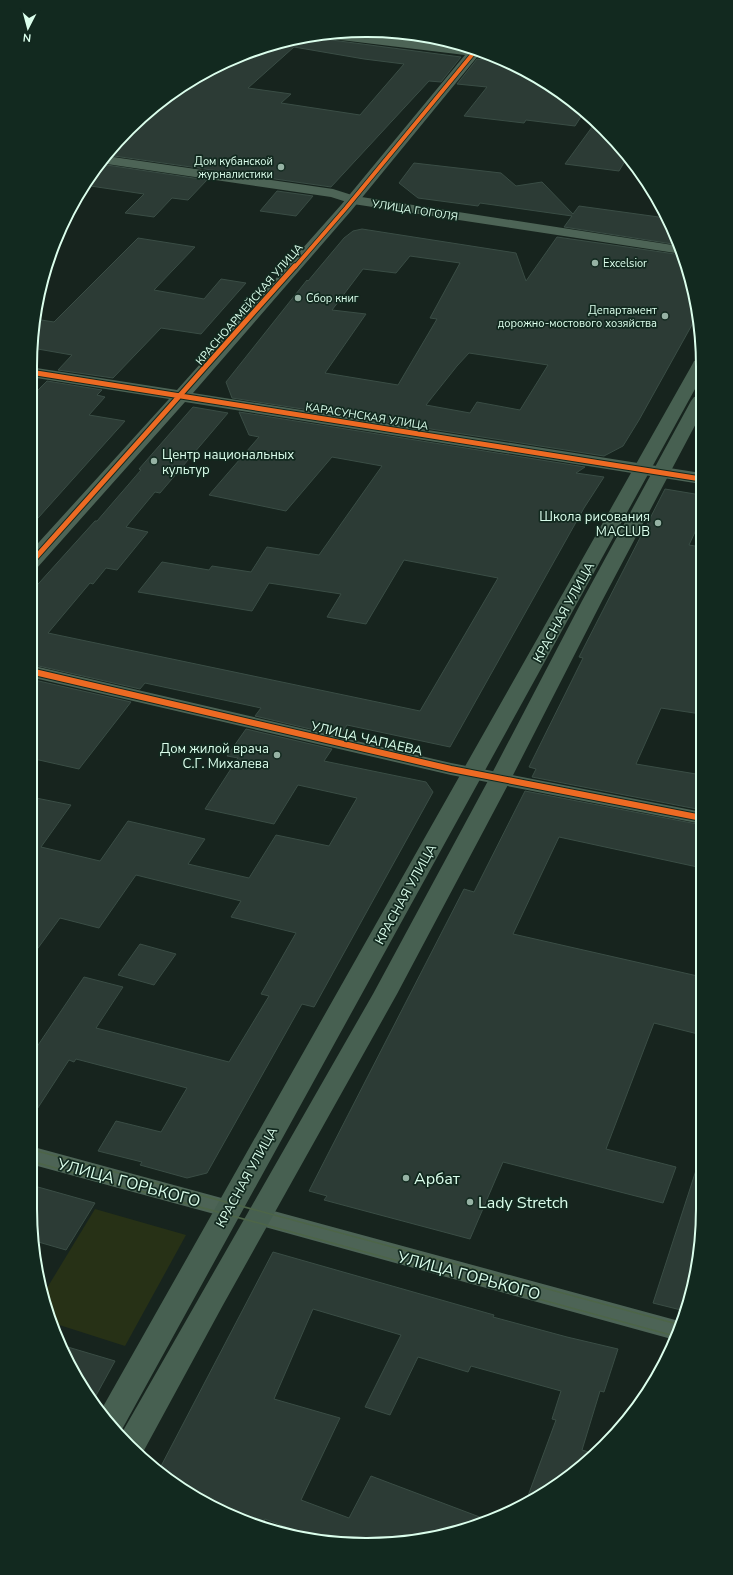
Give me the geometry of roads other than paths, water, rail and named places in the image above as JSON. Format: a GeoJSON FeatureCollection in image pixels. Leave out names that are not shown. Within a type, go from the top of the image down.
{"type":"FeatureCollection","features":[{"type":"Feature","properties":{"kind":"main road","name":"КРАСНАЯ УЛИЦА"},"geometry":{"type":"LineString","coordinates":[[134,1441],[385,994],[500,779],[592,601],[696,374]]}},
{"type":"Feature","properties":{"kind":"main road","name":"КРАСНАЯ УЛИЦА"},"geometry":{"type":"LineString","coordinates":[[112,1418],[472,773],[652,471],[696,407]]}},
{"type":"Feature","properties":{"kind":"street"},"geometry":{"type":"LineString","coordinates":[[355,38],[457,49]]}},
{"type":"Feature","properties":{"kind":"street","name":"КРАСНОАРМЕЙСКАЯ УЛИЦА"},"geometry":{"type":"LineString","coordinates":[[37,556],[181,397],[352,200],[446,84],[476,55]]}},
{"type":"Feature","properties":{"kind":"street","name":"УЛИЦА ГОГОЛЯ"},"geometry":{"type":"LineString","coordinates":[[109,161],[333,193],[352,200],[674,249]]}},
{"type":"Feature","properties":{"kind":"street","name":"КАРАСУНСКАЯ УЛИЦА"},"geometry":{"type":"LineString","coordinates":[[37,373],[696,478]]}},
{"type":"Feature","properties":{"kind":"street","name":"УЛИЦА ЧАПАЕВА"},"geometry":{"type":"LineString","coordinates":[[37,673],[472,773],[696,817]]}},
{"type":"Feature","properties":{"kind":"street","name":"УЛИЦА ГОРЬКОГО"},"geometry":{"type":"LineString","coordinates":[[37,1157],[229,1209]]}},
{"type":"Feature","properties":{"kind":"street","name":"УЛИЦА ГОРЬКОГО"},"geometry":{"type":"LineString","coordinates":[[259,1216],[673,1329]]}},
{"type":"Feature","properties":{"kind":"tram line"},"geometry":{"type":"LineString","coordinates":[[37,1151],[675,1323]]}},
{"type":"Feature","properties":{"kind":"tram line"},"geometry":{"type":"LineString","coordinates":[[37,1163],[671,1335]]}},
{"type":"Feature","properties":{"kind":"place","name":"Дом кубанской журналистики"},"geometry":{"type":"Point","coordinates":[281,167]}},
{"type":"Feature","properties":{"kind":"place","name":"Excelsior"},"geometry":{"type":"Point","coordinates":[595,263]}},
{"type":"Feature","properties":{"kind":"place","name":"Сбор книг"},"geometry":{"type":"Point","coordinates":[298,298]}},
{"type":"Feature","properties":{"kind":"place","name":"Департамент дорожно-мостового хозяйства"},"geometry":{"type":"Point","coordinates":[665,316]}},
{"type":"Feature","properties":{"kind":"place","name":"Центр национальных культур"},"geometry":{"type":"Point","coordinates":[154,461]}},
{"type":"Feature","properties":{"kind":"place","name":"Школа рисования MACLUB"},"geometry":{"type":"Point","coordinates":[658,523]}},
{"type":"Feature","properties":{"kind":"place","name":"Дом жилой врача С.Г. Михалева"},"geometry":{"type":"Point","coordinates":[277,755]}},
{"type":"Feature","properties":{"kind":"place","name":"Арбат"},"geometry":{"type":"Point","coordinates":[406,1178]}},
{"type":"Feature","properties":{"kind":"place","name":"Lady Stretch"},"geometry":{"type":"Point","coordinates":[470,1202]}}]}
